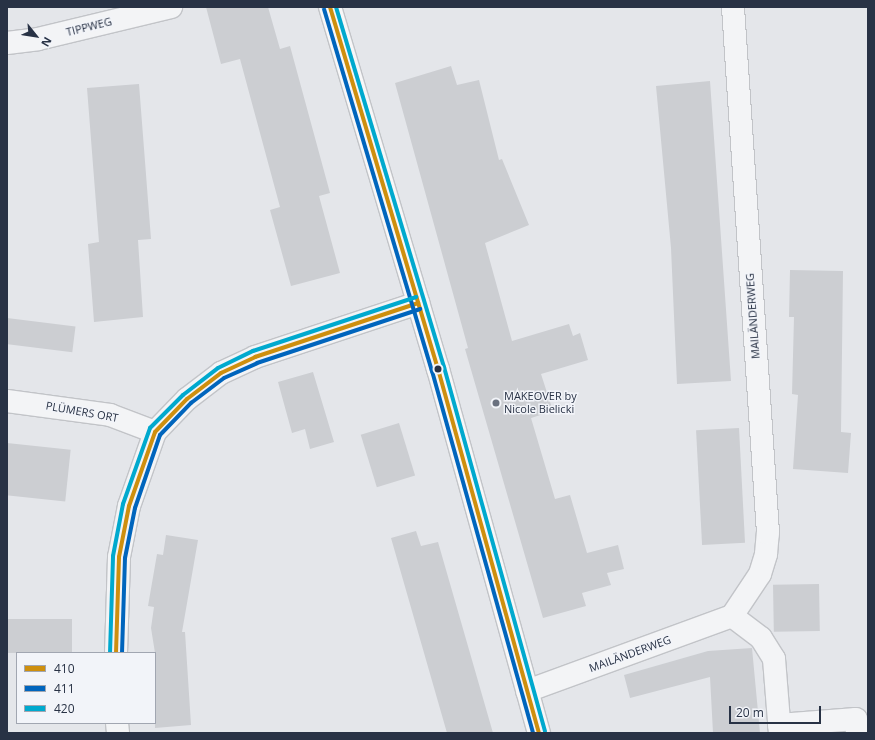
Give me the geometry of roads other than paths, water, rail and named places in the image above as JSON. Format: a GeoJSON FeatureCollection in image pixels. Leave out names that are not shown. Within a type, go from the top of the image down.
{"type":"FeatureCollection","features":[{"type":"Feature","properties":{"kind":"street","name":"TIPPWEG"},"geometry":{"type":"LineString","coordinates":[[7,43],[38,39],[171,7]]}},
{"type":"Feature","properties":{"kind":"street"},"geometry":{"type":"LineString","coordinates":[[330,7],[418,303],[539,733]]}},
{"type":"Feature","properties":{"kind":"street","name":"MAILÄNDERWEG"},"geometry":{"type":"LineString","coordinates":[[527,691],[732,616],[760,574],[768,533],[733,7]]}},
{"type":"Feature","properties":{"kind":"street"},"geometry":{"type":"LineString","coordinates":[[116,652],[120,557],[129,506],[155,432],[187,399],[221,373],[255,358],[418,303]]}},
{"type":"Feature","properties":{"kind":"street","name":"PLÜMERS ORT"},"geometry":{"type":"LineString","coordinates":[[7,400],[110,415],[155,432]]}},
{"type":"Feature","properties":{"kind":"street"},"geometry":{"type":"LineString","coordinates":[[732,616],[761,638],[774,659],[780,729],[856,719],[857,733]]}},
{"type":"Feature","properties":{"kind":"place","name":"MAKEOVER by Nicole Bielicki"},"geometry":{"type":"Point","coordinates":[496,403]}}]}
